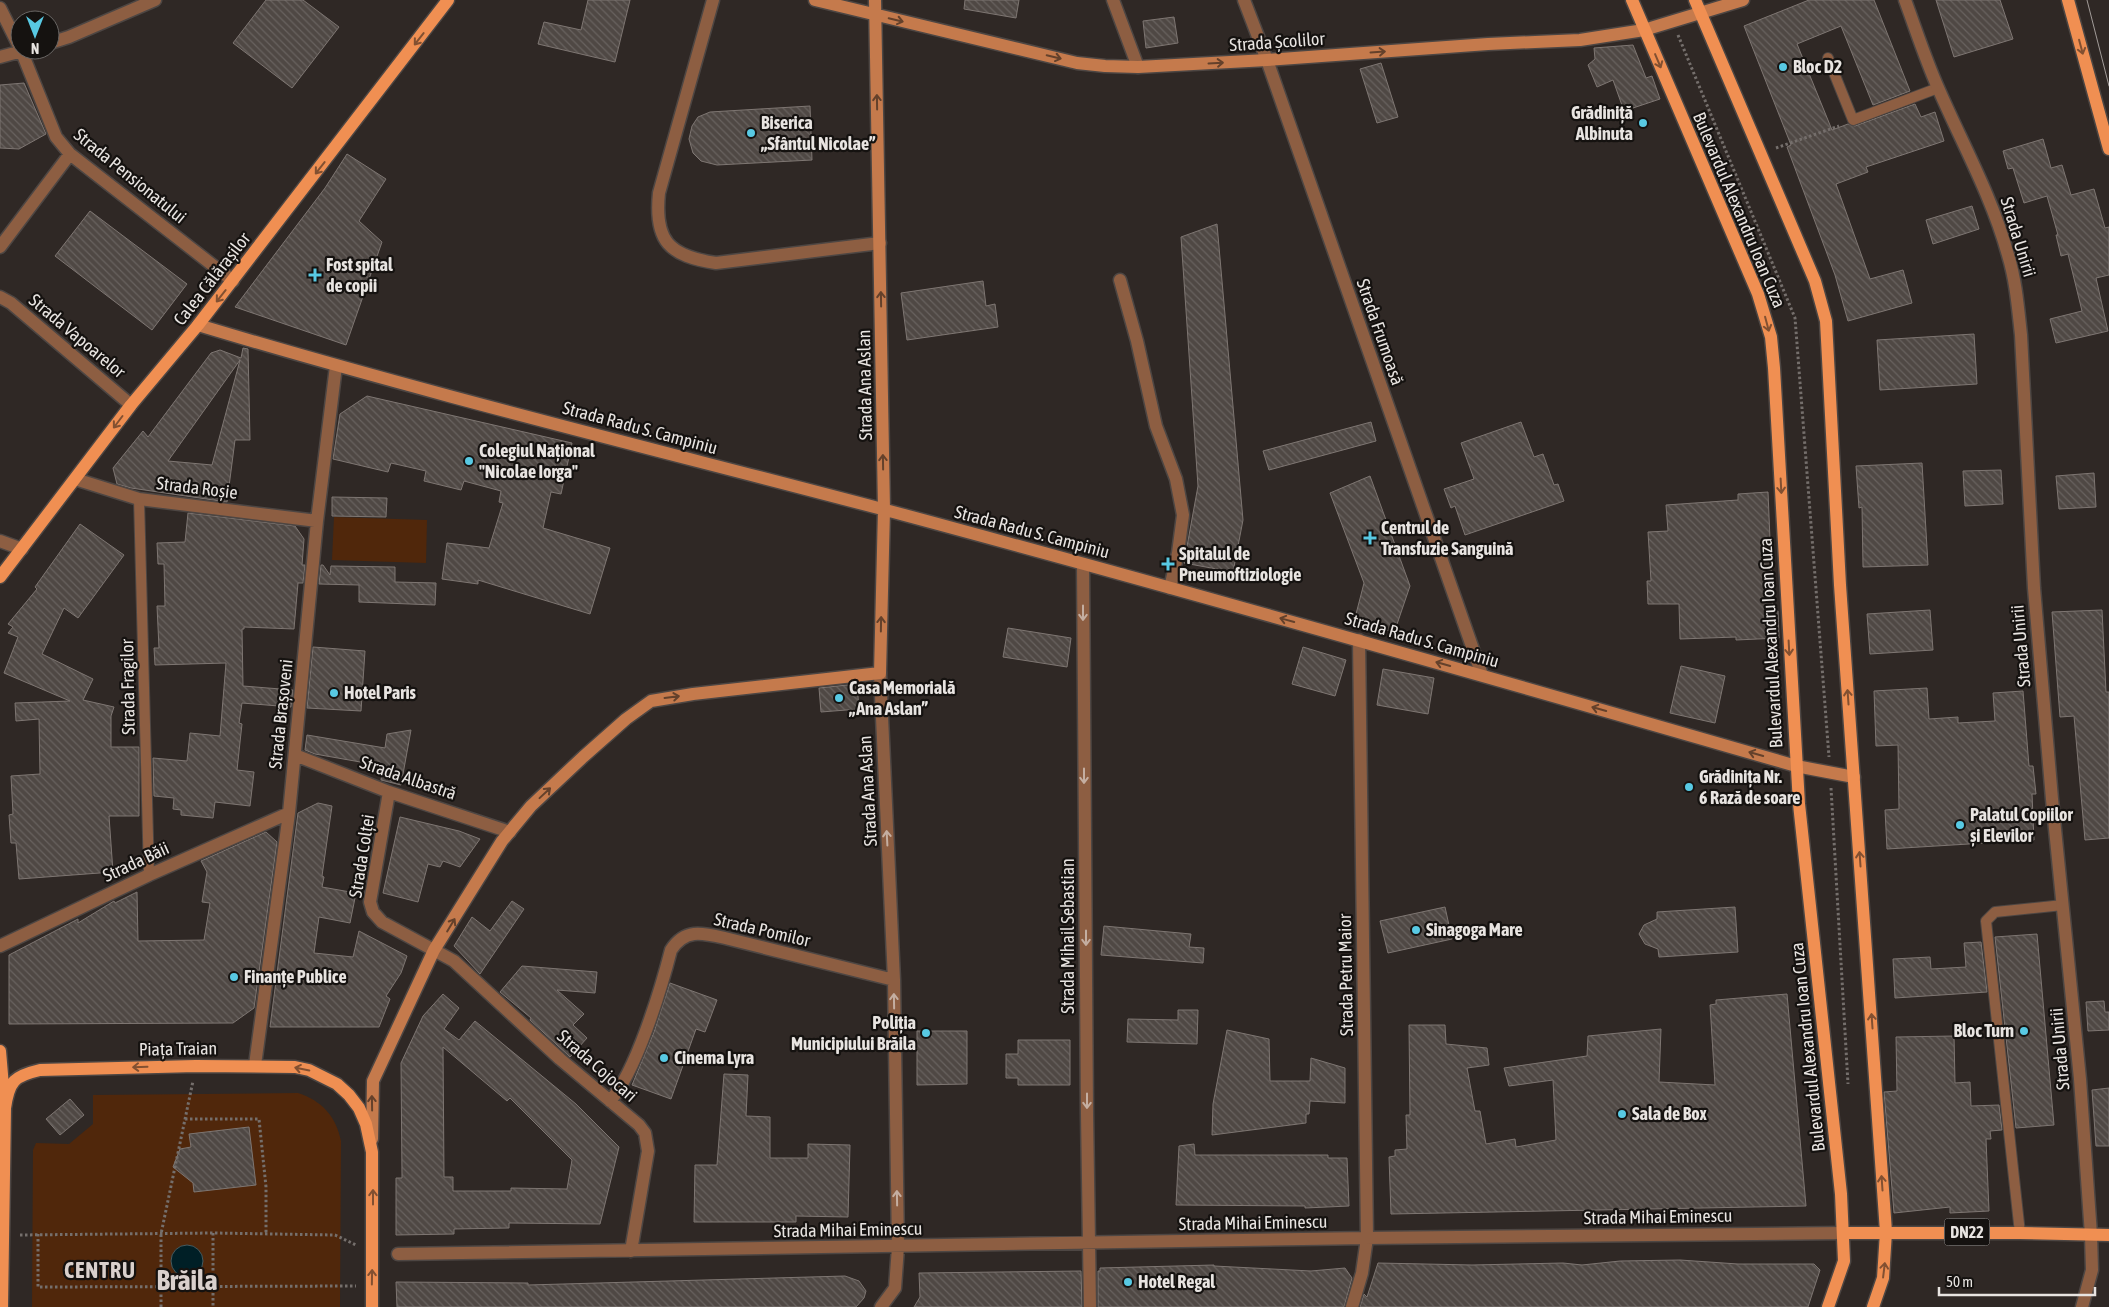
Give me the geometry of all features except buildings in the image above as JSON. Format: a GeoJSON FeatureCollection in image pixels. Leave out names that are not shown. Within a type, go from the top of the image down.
{"type":"FeatureCollection","features":[{"type":"Feature","properties":{"kind":"main road","name":"Calea Călărașilor"},"geometry":{"type":"LineString","coordinates":[[0,576],[131,405],[233,281],[448,0]]}},
{"type":"Feature","properties":{"kind":"main road","name":"Strada Școlilor"},"geometry":{"type":"LineString","coordinates":[[815,0],[1077,62],[1105,66],[1138,67],[1268,60],[1488,44],[1580,40],[1644,30],[1743,0]]}},
{"type":"Feature","properties":{"kind":"main road","name":"Strada Ana Aslan"},"geometry":{"type":"LineString","coordinates":[[876,0],[884,510],[880,673]]}},
{"type":"Feature","properties":{"kind":"main road","name":"Bulevardul Alexandru Ioan Cuza"},"geometry":{"type":"LineString","coordinates":[[1632,0],[1758,294],[1770,337],[1774,368],[1796,766],[1841,1194],[1843,1269],[1828,1307]]}},
{"type":"Feature","properties":{"kind":"main road"},"geometry":{"type":"LineString","coordinates":[[1695,0],[1815,281],[1826,321],[1840,585],[1886,1232],[1884,1278],[1873,1307]]}},
{"type":"Feature","properties":{"kind":"main road"},"geometry":{"type":"LineString","coordinates":[[2068,0],[2109,149]]}},
{"type":"Feature","properties":{"kind":"main road","name":"Strada Radu S. Campiniu"},"geometry":{"type":"LineString","coordinates":[[198,325],[336,366],[884,510],[1359,640],[1796,766],[1854,777]]}},
{"type":"Feature","properties":{"kind":"main road"},"geometry":{"type":"LineString","coordinates":[[372,1152],[373,1081],[434,950],[491,858],[531,806],[583,757],[651,701],[693,694],[880,673]]}},
{"type":"Feature","properties":{"kind":"main road"},"geometry":{"type":"LineString","coordinates":[[0,1051],[5,1108]]}},
{"type":"Feature","properties":{"kind":"main road","name":"Piața Traian"},"geometry":{"type":"LineString","coordinates":[[2,1307],[1,1261],[5,1108],[8,1089],[17,1078],[40,1070],[255,1065],[295,1067],[310,1070],[337,1084],[359,1108],[366,1124],[372,1152],[372,1307]]}},
{"type":"Feature","properties":{"kind":"main road","name":"Strada Mihai Eminescu"},"geometry":{"type":"LineString","coordinates":[[1843,1233],[2020,1232],[2109,1235]]}},
{"type":"Feature","properties":{"kind":"street"},"geometry":{"type":"LineString","coordinates":[[60,40],[155,0]]}},
{"type":"Feature","properties":{"kind":"street"},"geometry":{"type":"LineString","coordinates":[[712,0],[659,192],[657,214],[662,236],[674,249],[696,260],[716,263],[880,243]]}},
{"type":"Feature","properties":{"kind":"street"},"geometry":{"type":"LineString","coordinates":[[1113,0],[1138,67]]}},
{"type":"Feature","properties":{"kind":"street","name":"Strada Frumoasă"},"geometry":{"type":"LineString","coordinates":[[1244,0],[1268,60],[1482,675]]}},
{"type":"Feature","properties":{"kind":"street","name":"Strada Unirii"},"geometry":{"type":"LineString","coordinates":[[1905,0],[1938,88],[1979,174],[1996,216],[2009,256],[2017,294],[2021,335],[2034,588],[2052,799],[2080,1079],[2091,1235],[2092,1270],[2082,1307]]}},
{"type":"Feature","properties":{"kind":"street","name":"Strada Pensionatului"},"geometry":{"type":"LineString","coordinates":[[0,8],[10,27]]}},
{"type":"Feature","properties":{"kind":"street","name":"Strada Pensionatului"},"geometry":{"type":"LineString","coordinates":[[26,60],[56,137],[70,154],[233,281]]}},
{"type":"Feature","properties":{"kind":"street"},"geometry":{"type":"LineString","coordinates":[[0,247],[70,154]]}},
{"type":"Feature","properties":{"kind":"street"},"geometry":{"type":"LineString","coordinates":[[1120,280],[1137,341],[1156,426],[1176,479],[1183,515],[1178,553],[1170,588]]}},
{"type":"Feature","properties":{"kind":"street","name":"Strada Vapoarelor"},"geometry":{"type":"LineString","coordinates":[[0,296],[11,303],[131,405]]}},
{"type":"Feature","properties":{"kind":"street","name":"Strada Brașoveni"},"geometry":{"type":"LineString","coordinates":[[255,1065],[295,755],[317,521],[336,366]]}},
{"type":"Feature","properties":{"kind":"street","name":"Strada Roșie"},"geometry":{"type":"LineString","coordinates":[[75,479],[139,498],[317,521]]}},
{"type":"Feature","properties":{"kind":"street"},"geometry":{"type":"LineString","coordinates":[[0,541],[22,549]]}},
{"type":"Feature","properties":{"kind":"street","name":"Strada Mihail Sebastian"},"geometry":{"type":"LineString","coordinates":[[1083,564],[1086,1104],[1090,1307]]}},
{"type":"Feature","properties":{"kind":"street","name":"Strada Petru Maior"},"geometry":{"type":"LineString","coordinates":[[1352,1307],[1362,1273],[1367,1238],[1359,640]]}},
{"type":"Feature","properties":{"kind":"street","name":"Strada Ana Aslan"},"geometry":{"type":"LineString","coordinates":[[880,673],[894,980],[898,1247],[895,1288],[881,1307]]}},
{"type":"Feature","properties":{"kind":"street","name":"Strada Albastră"},"geometry":{"type":"LineString","coordinates":[[295,755],[389,792],[510,832]]}},
{"type":"Feature","properties":{"kind":"street","name":"Strada Colței"},"geometry":{"type":"LineString","coordinates":[[389,792],[370,902],[371,907],[382,922],[434,950]]}},
{"type":"Feature","properties":{"kind":"street","name":"Strada Băii"},"geometry":{"type":"LineString","coordinates":[[0,946],[149,875],[288,813]]}},
{"type":"Feature","properties":{"kind":"street","name":"Strada Pomilor"},"geometry":{"type":"LineString","coordinates":[[610,1101],[623,1083],[641,1042],[672,950],[677,940],[684,936],[702,934],[719,936],[894,980]]}},
{"type":"Feature","properties":{"kind":"street","name":"Strada Cojocari"},"geometry":{"type":"LineString","coordinates":[[434,950],[454,961],[560,1059],[640,1125],[648,1141],[647,1162],[631,1251]]}},
{"type":"Feature","properties":{"kind":"street","name":"Strada Mihai Eminescu"},"geometry":{"type":"LineString","coordinates":[[398,1254],[1367,1238],[1843,1233]]}},
{"type":"Feature","properties":{"kind":"lane"},"geometry":{"type":"LineString","coordinates":[[1828,58],[1853,120],[1938,88]]}},
{"type":"Feature","properties":{"kind":"lane","name":"Strada Fragilor"},"geometry":{"type":"LineString","coordinates":[[139,498],[149,875]]}},
{"type":"Feature","properties":{"kind":"lane"},"geometry":{"type":"LineString","coordinates":[[2020,1232],[1986,921],[1996,912],[2063,905]]}},
{"type":"Feature","properties":{"kind":"path"},"geometry":{"type":"LineString","coordinates":[[1761,154],[1853,120]]}},
{"type":"Feature","properties":{"kind":"path"},"geometry":{"type":"LineString","coordinates":[[161,1307],[160,1234],[196,1066]]}},
{"type":"Feature","properties":{"kind":"path"},"geometry":{"type":"LineString","coordinates":[[185,1119],[258,1118],[266,1187],[266,1234]]}},
{"type":"Feature","properties":{"kind":"path"},"geometry":{"type":"LineString","coordinates":[[2,1236],[213,1233],[334,1235],[357,1246],[357,1254]]}},
{"type":"Feature","properties":{"kind":"path"},"geometry":{"type":"LineString","coordinates":[[213,1233],[213,1307]]}},
{"type":"Feature","properties":{"kind":"path"},"geometry":{"type":"LineString","coordinates":[[38,1234],[38,1286],[356,1287],[356,1279]]}},
{"type":"Feature","properties":{"kind":"shaded area"},"geometry":{"type":"Polygon","coordinates":[[[334,517],[427,520],[426,563],[332,560],[334,517]]]}},
{"type":"Feature","properties":{"kind":"shaded area"},"geometry":{"type":"Polygon","coordinates":[[[298,1093],[314,1100],[327,1111],[336,1124],[341,1141],[340,1307],[32,1307],[33,1150],[36,1143],[69,1144],[93,1124],[93,1095],[298,1093]]]}},
{"type":"Feature","properties":{"kind":"water"},"geometry":{"type":"Polygon","coordinates":[[[187,1245],[193,1246],[198,1250],[202,1255],[202,1267],[198,1272],[193,1276],[187,1277],[181,1276],[176,1272],[172,1267],[171,1261],[172,1255],[176,1250],[181,1246],[187,1245]]]}},
{"type":"Feature","properties":{"kind":"tram line"},"geometry":{"type":"LineString","coordinates":[[2087,0],[2109,86]]}},
{"type":"Feature","properties":{"kind":"place","name":"Bloc D2"},"geometry":{"type":"Point","coordinates":[1783,67]}},
{"type":"Feature","properties":{"kind":"place","name":"Grădiniță Albinuta"},"geometry":{"type":"Point","coordinates":[1643,123]}},
{"type":"Feature","properties":{"kind":"place","name":"Biserica „Sfântul Nicolae”"},"geometry":{"type":"Point","coordinates":[751,133]}},
{"type":"Feature","properties":{"kind":"place","name":"Fost spital de copii"},"geometry":{"type":"Point","coordinates":[315,275]}},
{"type":"Feature","properties":{"kind":"place","name":"Colegiul Național \"Nicolae Iorga\""},"geometry":{"type":"Point","coordinates":[469,461]}},
{"type":"Feature","properties":{"kind":"place","name":"Centrul de Transfuzie Sanguină"},"geometry":{"type":"Point","coordinates":[1370,538]}},
{"type":"Feature","properties":{"kind":"place","name":"Spitalul de Pneumoftiziologie"},"geometry":{"type":"Point","coordinates":[1168,564]}},
{"type":"Feature","properties":{"kind":"place","name":"Hotel Paris"},"geometry":{"type":"Point","coordinates":[334,693]}},
{"type":"Feature","properties":{"kind":"place","name":"Casa Memorială „Ana Aslan”"},"geometry":{"type":"Point","coordinates":[839,698]}},
{"type":"Feature","properties":{"kind":"place","name":"Grădinița Nr. 6 Rază de soare"},"geometry":{"type":"Point","coordinates":[1689,787]}},
{"type":"Feature","properties":{"kind":"place","name":"Palatul Copiilor și Elevilor"},"geometry":{"type":"Point","coordinates":[1960,825]}},
{"type":"Feature","properties":{"kind":"place","name":"Sinagoga Mare"},"geometry":{"type":"Point","coordinates":[1416,930]}},
{"type":"Feature","properties":{"kind":"place","name":"Finanțe Publice"},"geometry":{"type":"Point","coordinates":[234,977]}},
{"type":"Feature","properties":{"kind":"place","name":"Bloc Turn"},"geometry":{"type":"Point","coordinates":[2024,1031]}},
{"type":"Feature","properties":{"kind":"place","name":"Poliția Municipiului Brăila"},"geometry":{"type":"Point","coordinates":[926,1033]}},
{"type":"Feature","properties":{"kind":"place","name":"Cinema Lyra"},"geometry":{"type":"Point","coordinates":[664,1058]}},
{"type":"Feature","properties":{"kind":"place","name":"Sala de Box"},"geometry":{"type":"Point","coordinates":[1622,1114]}},
{"type":"Feature","properties":{"kind":"place","name":"Hotel Regal"},"geometry":{"type":"Point","coordinates":[1128,1282]}},
{"type":"Feature","properties":{"kind":"district","name":"CENTRU"},"geometry":{"type":"Point","coordinates":[100,1270]}},
{"type":"Feature","properties":{"kind":"district","name":"Brăila"},"geometry":{"type":"Point","coordinates":[187,1280]}}]}
